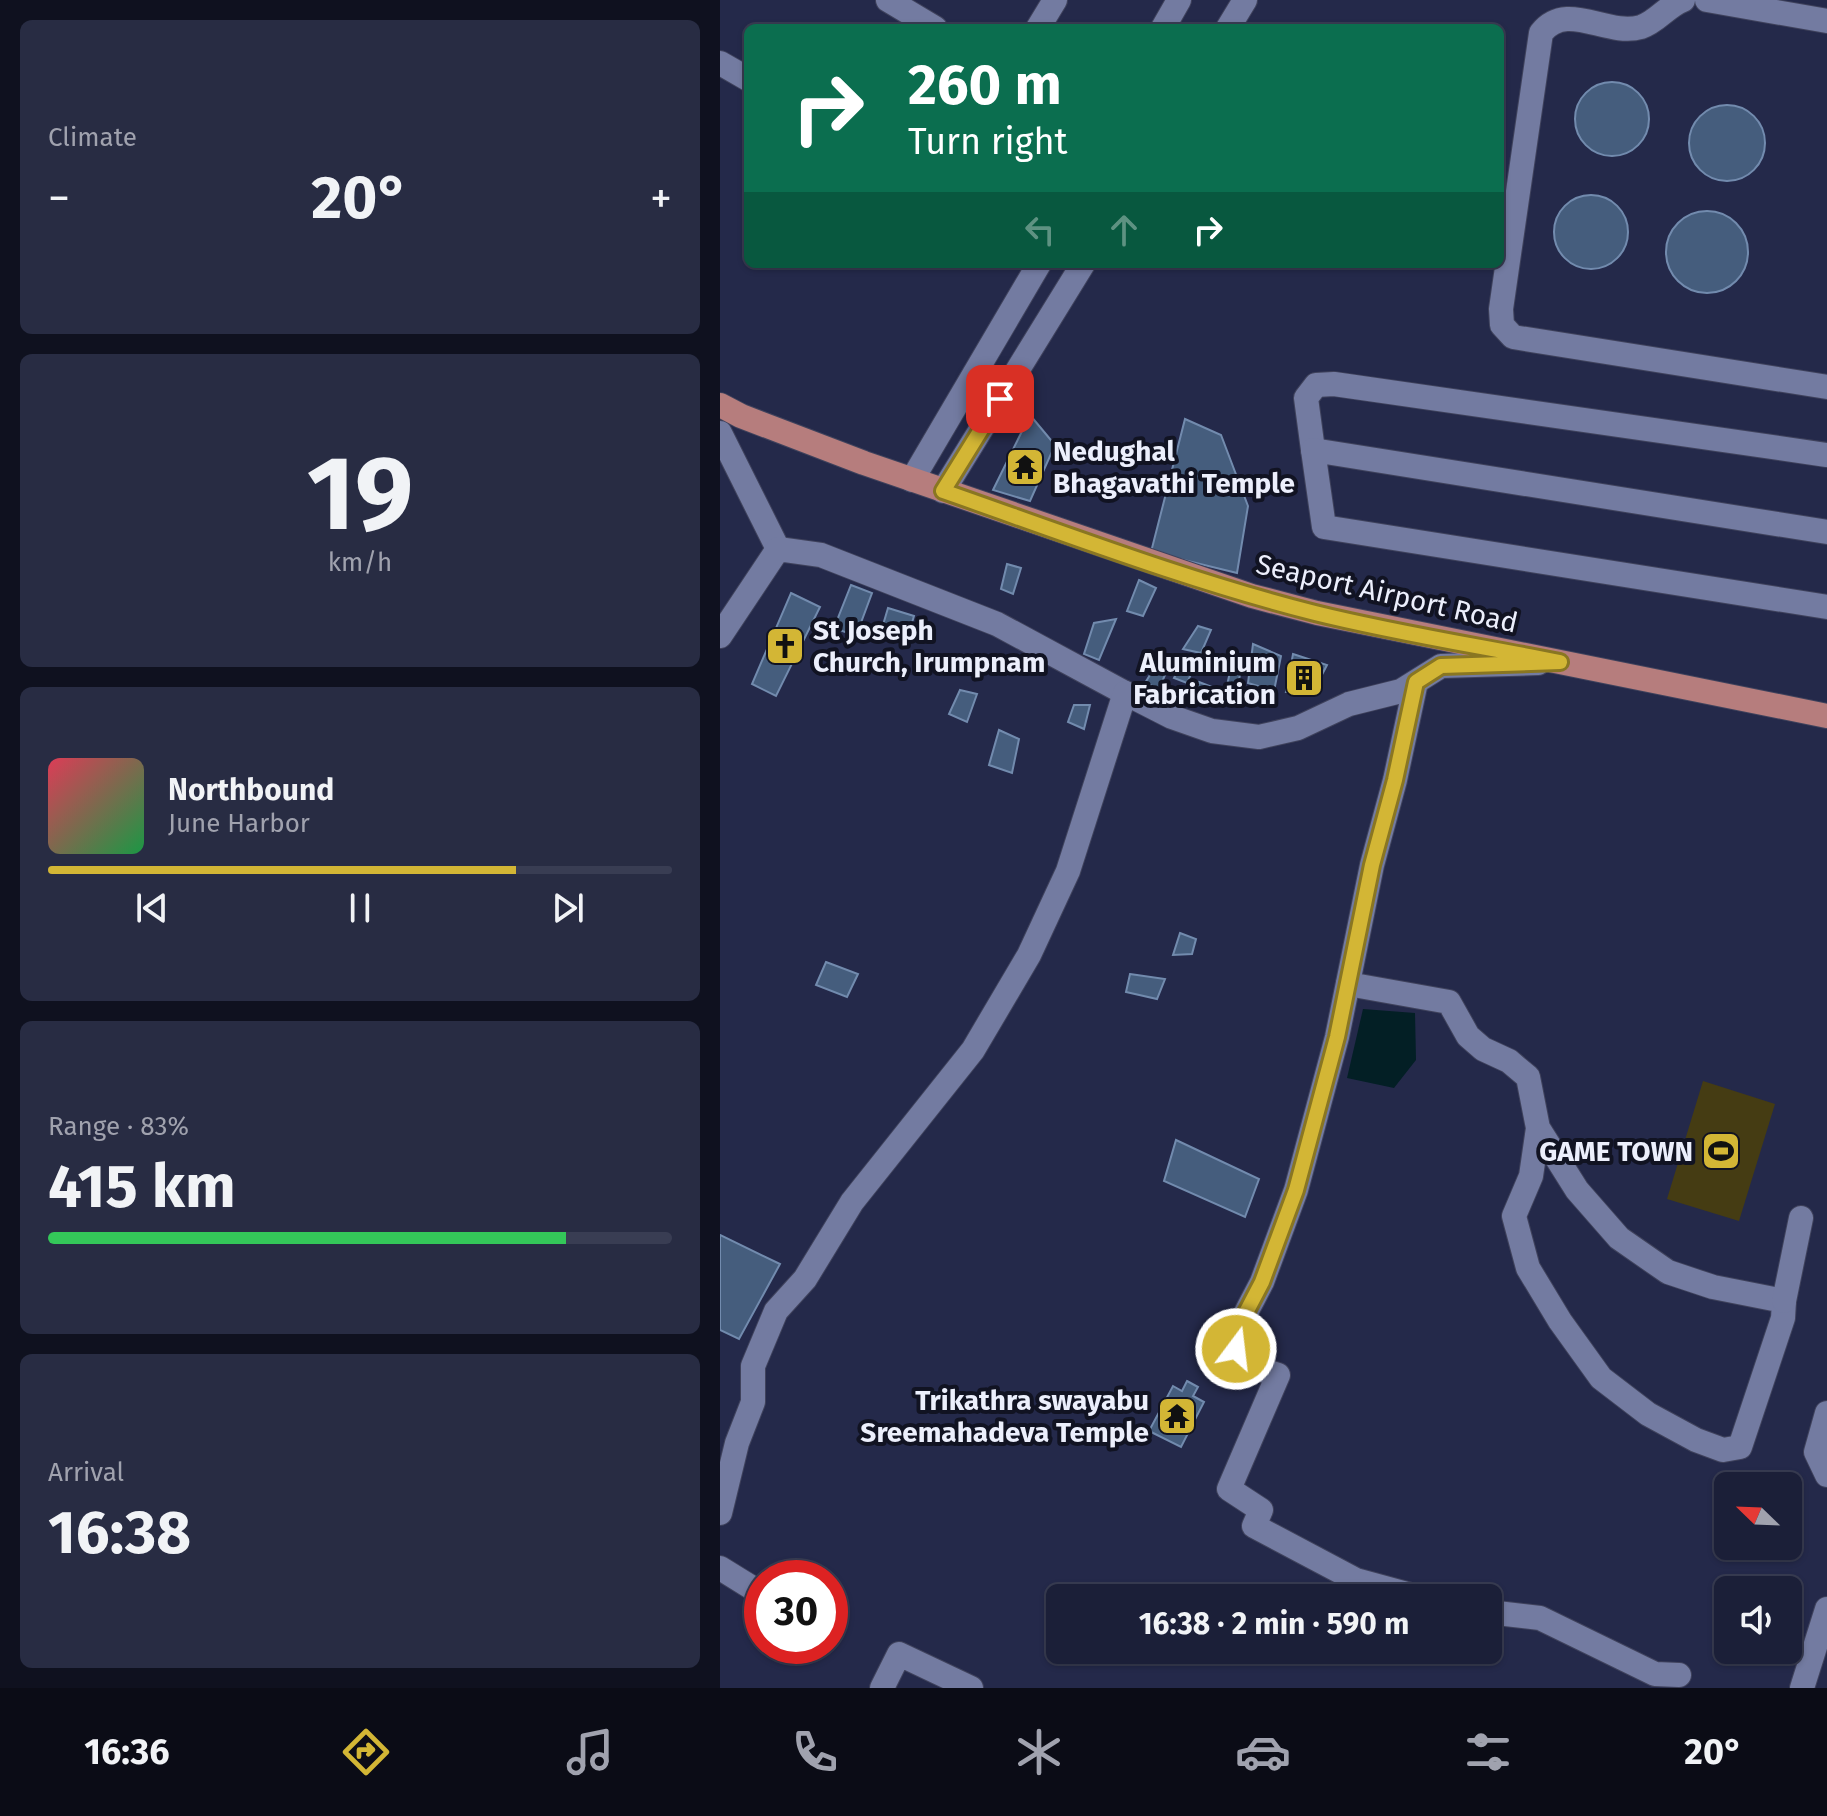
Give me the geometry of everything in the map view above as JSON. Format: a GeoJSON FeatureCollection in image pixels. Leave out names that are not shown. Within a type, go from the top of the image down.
{"type":"FeatureCollection","features":[{"type":"Feature","properties":{"kind":"main road","name":"Seaport Airport Road"},"geometry":{"type":"LineString","coordinates":[[720,405],[741,416],[905,478],[1098,545],[1291,606],[1827,716]]}},
{"type":"Feature","properties":{"kind":"street"},"geometry":{"type":"LineString","coordinates":[[888,0],[928,24]]}},
{"type":"Feature","properties":{"kind":"street"},"geometry":{"type":"LineString","coordinates":[[1040,24],[1055,0]]}},
{"type":"Feature","properties":{"kind":"street"},"geometry":{"type":"LineString","coordinates":[[1165,24],[1179,0]]}},
{"type":"Feature","properties":{"kind":"street"},"geometry":{"type":"LineString","coordinates":[[1179,24],[1192,0]]}},
{"type":"Feature","properties":{"kind":"street"},"geometry":{"type":"LineString","coordinates":[[1230,24],[1245,0]]}},
{"type":"Feature","properties":{"kind":"street"},"geometry":{"type":"LineString","coordinates":[[1683,0],[1670,5],[1640,28],[1563,18],[1550,21],[1541,33],[1501,309],[1502,325],[1513,337],[1827,387]]}},
{"type":"Feature","properties":{"kind":"street"},"geometry":{"type":"LineString","coordinates":[[1707,0],[1827,21]]}},
{"type":"Feature","properties":{"kind":"street"},"geometry":{"type":"LineString","coordinates":[[720,63],[744,77]]}},
{"type":"Feature","properties":{"kind":"street"},"geometry":{"type":"LineString","coordinates":[[905,478],[1029,268]]}},
{"type":"Feature","properties":{"kind":"street"},"geometry":{"type":"LineString","coordinates":[[943,491],[1081,268]]}},
{"type":"Feature","properties":{"kind":"street"},"geometry":{"type":"LineString","coordinates":[[1827,455],[1334,384],[1316,385],[1306,398],[1324,527],[1827,607]]}},
{"type":"Feature","properties":{"kind":"street"},"geometry":{"type":"LineString","coordinates":[[720,433],[778,549]]}},
{"type":"Feature","properties":{"kind":"street"},"geometry":{"type":"LineString","coordinates":[[1313,450],[1827,532]]}},
{"type":"Feature","properties":{"kind":"street"},"geometry":{"type":"LineString","coordinates":[[720,636],[778,549]]}},
{"type":"Feature","properties":{"kind":"street"},"geometry":{"type":"LineString","coordinates":[[778,549],[821,555],[997,624],[1172,717],[1198,726],[1259,737],[1298,728],[1349,704],[1401,691],[1441,666],[1560,662]]}},
{"type":"Feature","properties":{"kind":"street"},"geometry":{"type":"LineString","coordinates":[[1371,1584],[1356,1580],[1254,1526],[1261,1510],[1229,1489],[1278,1375],[1256,1368],[1236,1349],[1240,1324],[1262,1282],[1296,1190],[1337,1037],[1372,865],[1395,780],[1416,682]]}},
{"type":"Feature","properties":{"kind":"street"},"geometry":{"type":"LineString","coordinates":[[720,1513],[737,1443],[753,1402],[753,1366],[776,1311],[805,1279],[852,1202],[973,1050],[1029,955],[1068,871],[1125,693]]}},
{"type":"Feature","properties":{"kind":"street"},"geometry":{"type":"LineString","coordinates":[[1348,984],[1449,1002],[1468,1036],[1483,1049],[1509,1061],[1528,1077],[1538,1128],[1531,1176],[1514,1216],[1528,1268],[1560,1321],[1601,1378],[1648,1414],[1696,1440],[1723,1450],[1740,1447],[1783,1318],[1801,1218]]}},
{"type":"Feature","properties":{"kind":"street"},"geometry":{"type":"LineString","coordinates":[[1538,1128],[1577,1190],[1619,1238],[1668,1272],[1713,1287],[1784,1301]]}},
{"type":"Feature","properties":{"kind":"street"},"geometry":{"type":"LineString","coordinates":[[1531,1176],[1566,1174]]}},
{"type":"Feature","properties":{"kind":"street"},"geometry":{"type":"LineString","coordinates":[[1827,1413],[1816,1452],[1827,1475]]}},
{"type":"Feature","properties":{"kind":"street"},"geometry":{"type":"LineString","coordinates":[[720,1568],[744,1583]]}},
{"type":"Feature","properties":{"kind":"street"},"geometry":{"type":"LineString","coordinates":[[1802,1688],[1827,1609]]}},
{"type":"Feature","properties":{"kind":"street"},"geometry":{"type":"LineString","coordinates":[[1502,1614],[1540,1618],[1655,1674],[1679,1675]]}},
{"type":"Feature","properties":{"kind":"street"},"geometry":{"type":"LineString","coordinates":[[882,1688],[899,1654],[971,1688]]}},
{"type":"Feature","properties":{"kind":"shaded area"},"geometry":{"type":"Polygon","coordinates":[[[1363,1009],[1415,1013],[1416,1060],[1394,1088],[1347,1078],[1363,1009]]]}},
{"type":"Feature","properties":{"kind":"shaded area","name":"GAME TOWN"},"geometry":{"type":"Polygon","coordinates":[[[1703,1081],[1775,1104],[1739,1221],[1667,1199],[1703,1081]]]}},
{"type":"Feature","properties":{"kind":"building"},"geometry":{"type":"Polygon","coordinates":[[[1612,82],[1633,88],[1643,98],[1649,119],[1643,140],[1633,150],[1612,156],[1591,150],[1581,140],[1575,119],[1581,98],[1591,88],[1612,82]]]}},
{"type":"Feature","properties":{"kind":"building"},"geometry":{"type":"Polygon","coordinates":[[[1727,105],[1742,108],[1754,116],[1762,128],[1765,143],[1762,158],[1754,170],[1742,178],[1727,181],[1712,178],[1700,170],[1692,158],[1689,143],[1692,128],[1700,116],[1712,108],[1727,105]]]}},
{"type":"Feature","properties":{"kind":"building"},"geometry":{"type":"Polygon","coordinates":[[[1584,195],[1598,195],[1612,201],[1622,211],[1628,232],[1626,246],[1612,263],[1598,269],[1584,269],[1570,263],[1560,253],[1554,239],[1554,225],[1560,211],[1570,201],[1584,195]]]}},
{"type":"Feature","properties":{"kind":"building"},"geometry":{"type":"Polygon","coordinates":[[[1707,211],[1723,214],[1736,223],[1745,236],[1748,252],[1745,268],[1736,281],[1723,290],[1707,293],[1691,290],[1678,281],[1669,268],[1666,252],[1669,236],[1678,223],[1691,214],[1707,211]]]}},
{"type":"Feature","properties":{"kind":"building","name":"Nedughal Bhagavathi Temple"},"geometry":{"type":"Polygon","coordinates":[[[1030,415],[1055,445],[1030,501],[993,490],[1030,415]]]}},
{"type":"Feature","properties":{"kind":"building"},"geometry":{"type":"Polygon","coordinates":[[[1185,419],[1221,435],[1248,506],[1237,573],[1151,552],[1185,419]]]}},
{"type":"Feature","properties":{"kind":"building"},"geometry":{"type":"Polygon","coordinates":[[[1007,564],[1021,568],[1013,594],[1001,589],[1007,564]]]}},
{"type":"Feature","properties":{"kind":"building"},"geometry":{"type":"Polygon","coordinates":[[[1139,580],[1156,588],[1143,616],[1127,611],[1139,580]]]}},
{"type":"Feature","properties":{"kind":"building"},"geometry":{"type":"Polygon","coordinates":[[[851,585],[872,593],[856,636],[834,628],[851,585]]]}},
{"type":"Feature","properties":{"kind":"building","name":"St Joseph Church, Irumpnam"},"geometry":{"type":"Polygon","coordinates":[[[791,593],[820,607],[776,696],[752,684],[791,593]]]}},
{"type":"Feature","properties":{"kind":"building"},"geometry":{"type":"Polygon","coordinates":[[[888,608],[914,616],[906,643],[880,635],[888,608]]]}},
{"type":"Feature","properties":{"kind":"building"},"geometry":{"type":"Polygon","coordinates":[[[1116,619],[1099,660],[1084,654],[1094,623],[1116,619]]]}},
{"type":"Feature","properties":{"kind":"building"},"geometry":{"type":"Polygon","coordinates":[[[1198,626],[1211,630],[1201,653],[1183,649],[1198,626]]]}},
{"type":"Feature","properties":{"kind":"building"},"geometry":{"type":"Polygon","coordinates":[[[1253,644],[1281,656],[1274,691],[1248,683],[1253,644]]]}},
{"type":"Feature","properties":{"kind":"building","name":"Aluminium Fabrication"},"geometry":{"type":"Polygon","coordinates":[[[1293,654],[1327,665],[1314,690],[1286,692],[1293,654]]]}},
{"type":"Feature","properties":{"kind":"building"},"geometry":{"type":"Polygon","coordinates":[[[1185,657],[1198,659],[1187,683],[1174,678],[1185,657]]]}},
{"type":"Feature","properties":{"kind":"building"},"geometry":{"type":"Polygon","coordinates":[[[1233,658],[1243,660],[1234,704],[1223,704],[1233,658]]]}},
{"type":"Feature","properties":{"kind":"building"},"geometry":{"type":"Polygon","coordinates":[[[1153,670],[1165,675],[1159,689],[1145,683],[1153,670]]]}},
{"type":"Feature","properties":{"kind":"building"},"geometry":{"type":"Polygon","coordinates":[[[1199,682],[1220,690],[1216,704],[1194,702],[1199,682]]]}},
{"type":"Feature","properties":{"kind":"building"},"geometry":{"type":"Polygon","coordinates":[[[960,690],[977,694],[967,722],[949,714],[960,690]]]}},
{"type":"Feature","properties":{"kind":"building"},"geometry":{"type":"Polygon","coordinates":[[[1074,705],[1090,705],[1084,729],[1068,722],[1074,705]]]}},
{"type":"Feature","properties":{"kind":"building"},"geometry":{"type":"Polygon","coordinates":[[[999,730],[1019,739],[1012,773],[989,765],[999,730]]]}},
{"type":"Feature","properties":{"kind":"building"},"geometry":{"type":"Polygon","coordinates":[[[1180,933],[1196,939],[1192,954],[1173,955],[1180,933]]]}},
{"type":"Feature","properties":{"kind":"building"},"geometry":{"type":"Polygon","coordinates":[[[826,962],[858,974],[847,997],[816,985],[826,962]]]}},
{"type":"Feature","properties":{"kind":"building"},"geometry":{"type":"Polygon","coordinates":[[[1130,974],[1165,979],[1157,999],[1126,992],[1130,974]]]}},
{"type":"Feature","properties":{"kind":"building"},"geometry":{"type":"Polygon","coordinates":[[[1176,1140],[1259,1179],[1245,1217],[1164,1181],[1176,1140]]]}},
{"type":"Feature","properties":{"kind":"building"},"geometry":{"type":"Polygon","coordinates":[[[720,1235],[780,1264],[739,1339],[720,1330],[720,1235]]]}},
{"type":"Feature","properties":{"kind":"building","name":"Trikathra swayabu Sreemahadeva Temple"},"geometry":{"type":"Polygon","coordinates":[[[1187,1381],[1198,1387],[1193,1396],[1204,1402],[1181,1447],[1149,1431],[1173,1386],[1182,1391],[1187,1381]]]}},
{"type":"Feature","properties":{"kind":"place","name":"Nedughal Bhagavathi Temple"},"geometry":{"type":"Point","coordinates":[1025,467]}},
{"type":"Feature","properties":{"kind":"place","name":"St Joseph Church, Irumpnam"},"geometry":{"type":"Point","coordinates":[785,646]}},
{"type":"Feature","properties":{"kind":"place","name":"Aluminium Fabrication"},"geometry":{"type":"Point","coordinates":[1304,678]}},
{"type":"Feature","properties":{"kind":"place","name":"GAME TOWN"},"geometry":{"type":"Point","coordinates":[1721,1151]}},
{"type":"Feature","properties":{"kind":"place","name":"Trikathra swayabu Sreemahadeva Temple"},"geometry":{"type":"Point","coordinates":[1177,1416]}},
{"type":"Feature","properties":{"kind":"route"},"geometry":{"type":"LineString","coordinates":[[1000,399],[943,491],[1252,596],[1317,613],[1560,662],[1441,666],[1416,682],[1395,780],[1372,865],[1337,1037],[1296,1190],[1262,1282],[1240,1324],[1236,1349]]}}]}
